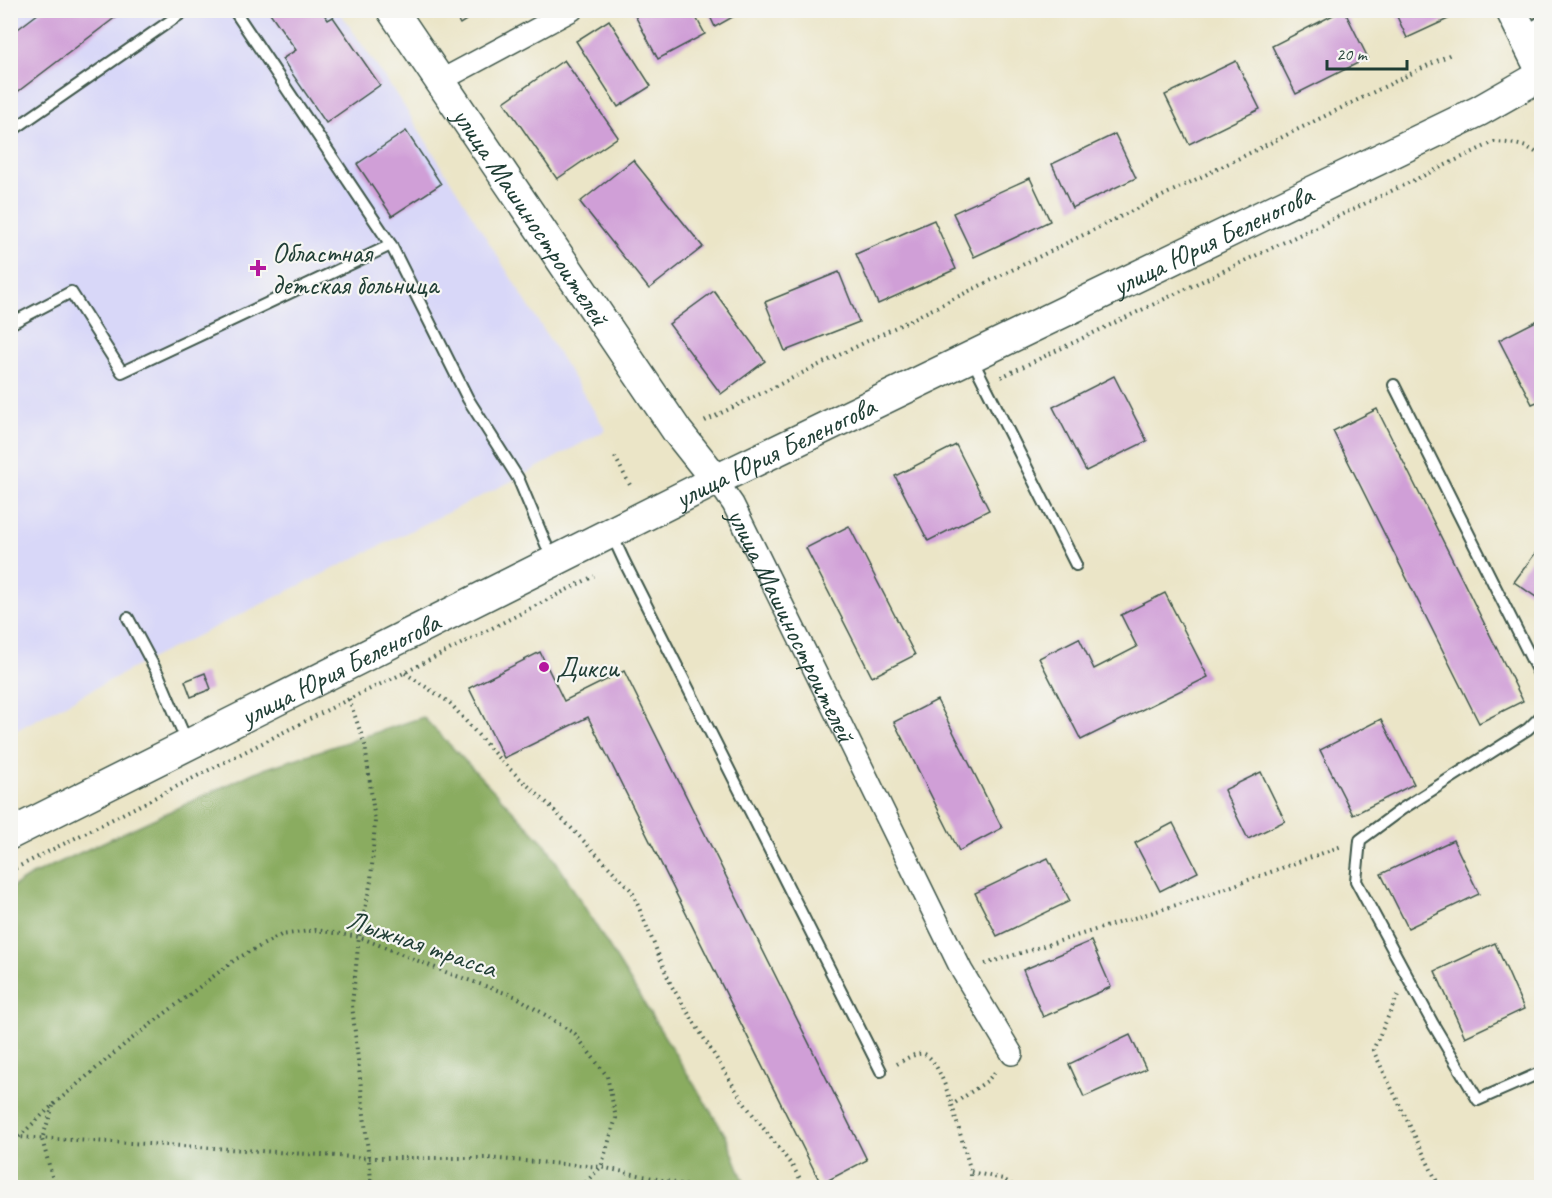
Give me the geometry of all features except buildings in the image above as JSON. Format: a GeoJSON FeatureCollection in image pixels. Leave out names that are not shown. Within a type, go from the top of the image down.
{"type":"FeatureCollection","features":[{"type":"Feature","properties":{"kind":"main road","name":"улица Машиностроителей"},"geometry":{"type":"LineString","coordinates":[[392,10],[677,430],[716,480]]}},
{"type":"Feature","properties":{"kind":"main road"},"geometry":{"type":"LineString","coordinates":[[1525,22],[1542,74]]}},
{"type":"Feature","properties":{"kind":"main road","name":"улица Юрия Беленогова"},"geometry":{"type":"LineString","coordinates":[[10,834],[716,480],[1479,111],[1542,74]]}},
{"type":"Feature","properties":{"kind":"street"},"geometry":{"type":"LineString","coordinates":[[440,81],[572,10]]}},
{"type":"Feature","properties":{"kind":"street","name":"улица Машиностроителей"},"geometry":{"type":"LineString","coordinates":[[716,480],[733,504],[962,971],[1012,1054]]}},
{"type":"Feature","properties":{"kind":"lane"},"geometry":{"type":"LineString","coordinates":[[10,132],[186,10]]}},
{"type":"Feature","properties":{"kind":"lane"},"geometry":{"type":"LineString","coordinates":[[234,10],[391,245],[468,399],[518,478],[553,561]]}},
{"type":"Feature","properties":{"kind":"lane"},"geometry":{"type":"LineString","coordinates":[[10,324],[71,292],[122,372],[391,245]]}},
{"type":"Feature","properties":{"kind":"lane"},"geometry":{"type":"LineString","coordinates":[[970,356],[1076,565]]}},
{"type":"Feature","properties":{"kind":"lane"},"geometry":{"type":"LineString","coordinates":[[1394,385],[1542,680]]}},
{"type":"Feature","properties":{"kind":"lane"},"geometry":{"type":"LineString","coordinates":[[611,532],[881,1071]]}},
{"type":"Feature","properties":{"kind":"lane"},"geometry":{"type":"LineString","coordinates":[[128,618],[159,675],[188,745]]}},
{"type":"Feature","properties":{"kind":"lane"},"geometry":{"type":"LineString","coordinates":[[1542,715],[1528,729],[1402,809],[1360,840],[1356,881],[1478,1100],[1542,1072]]}},
{"type":"Feature","properties":{"kind":"path"},"geometry":{"type":"LineString","coordinates":[[699,424],[1453,52]]}},
{"type":"Feature","properties":{"kind":"path"},"geometry":{"type":"LineString","coordinates":[[984,385],[1494,142],[1515,143],[1536,151],[1542,158]]}},
{"type":"Feature","properties":{"kind":"path"},"geometry":{"type":"LineString","coordinates":[[615,457],[632,487]]}},
{"type":"Feature","properties":{"kind":"path"},"geometry":{"type":"LineString","coordinates":[[10,871],[624,561]]}},
{"type":"Feature","properties":{"kind":"path"},"geometry":{"type":"LineString","coordinates":[[404,673],[450,703],[501,761],[548,804],[632,891],[672,985],[744,1104],[791,1164],[806,1188]]}},
{"type":"Feature","properties":{"kind":"path"},"geometry":{"type":"LineString","coordinates":[[349,699],[365,745],[375,821],[371,881],[359,937],[352,1005],[372,1188]]}},
{"type":"Feature","properties":{"kind":"path"},"geometry":{"type":"LineString","coordinates":[[962,971],[1199,898],[1360,840]]}},
{"type":"Feature","properties":{"kind":"path","name":"Лыжная трасса"},"geometry":{"type":"LineString","coordinates":[[10,1145],[53,1105],[126,1044],[236,959],[281,935],[316,930],[359,937],[448,973],[517,997],[575,1034],[607,1076],[616,1118],[601,1167],[580,1188]]}},
{"type":"Feature","properties":{"kind":"path"},"geometry":{"type":"LineString","coordinates":[[1407,975],[1373,1050],[1440,1188]]}},
{"type":"Feature","properties":{"kind":"path"},"geometry":{"type":"LineString","coordinates":[[881,1071],[916,1054],[924,1054],[932,1059],[952,1105],[971,1172],[971,1188]]}},
{"type":"Feature","properties":{"kind":"path"},"geometry":{"type":"LineString","coordinates":[[952,1105],[987,1081],[1012,1054]]}},
{"type":"Feature","properties":{"kind":"path"},"geometry":{"type":"LineString","coordinates":[[53,1105],[42,1139],[52,1180],[58,1188]]}},
{"type":"Feature","properties":{"kind":"path"},"geometry":{"type":"LineString","coordinates":[[10,1135],[42,1139],[369,1158],[486,1158],[601,1167],[699,1188]]}},
{"type":"Feature","properties":{"kind":"path"},"geometry":{"type":"LineString","coordinates":[[971,1172],[1003,1179],[1017,1188]]}},
{"type":"Feature","properties":{"kind":"shaded area","name":"Областная детская больница"},"geometry":{"type":"Polygon","coordinates":[[[11,11],[339,11],[404,106],[606,430],[518,478],[150,659],[11,733],[11,11]]]}},
{"type":"Feature","properties":{"kind":"green space"},"geometry":{"type":"Polygon","coordinates":[[[423,717],[546,845],[726,1136],[746,1187],[11,1187],[11,888],[30,876],[255,772],[423,717]]]}},
{"type":"Feature","properties":{"kind":"place","name":"Областная детская больница"},"geometry":{"type":"Point","coordinates":[258,268]}},
{"type":"Feature","properties":{"kind":"place","name":"Дикси"},"geometry":{"type":"Point","coordinates":[544,667]}}]}
